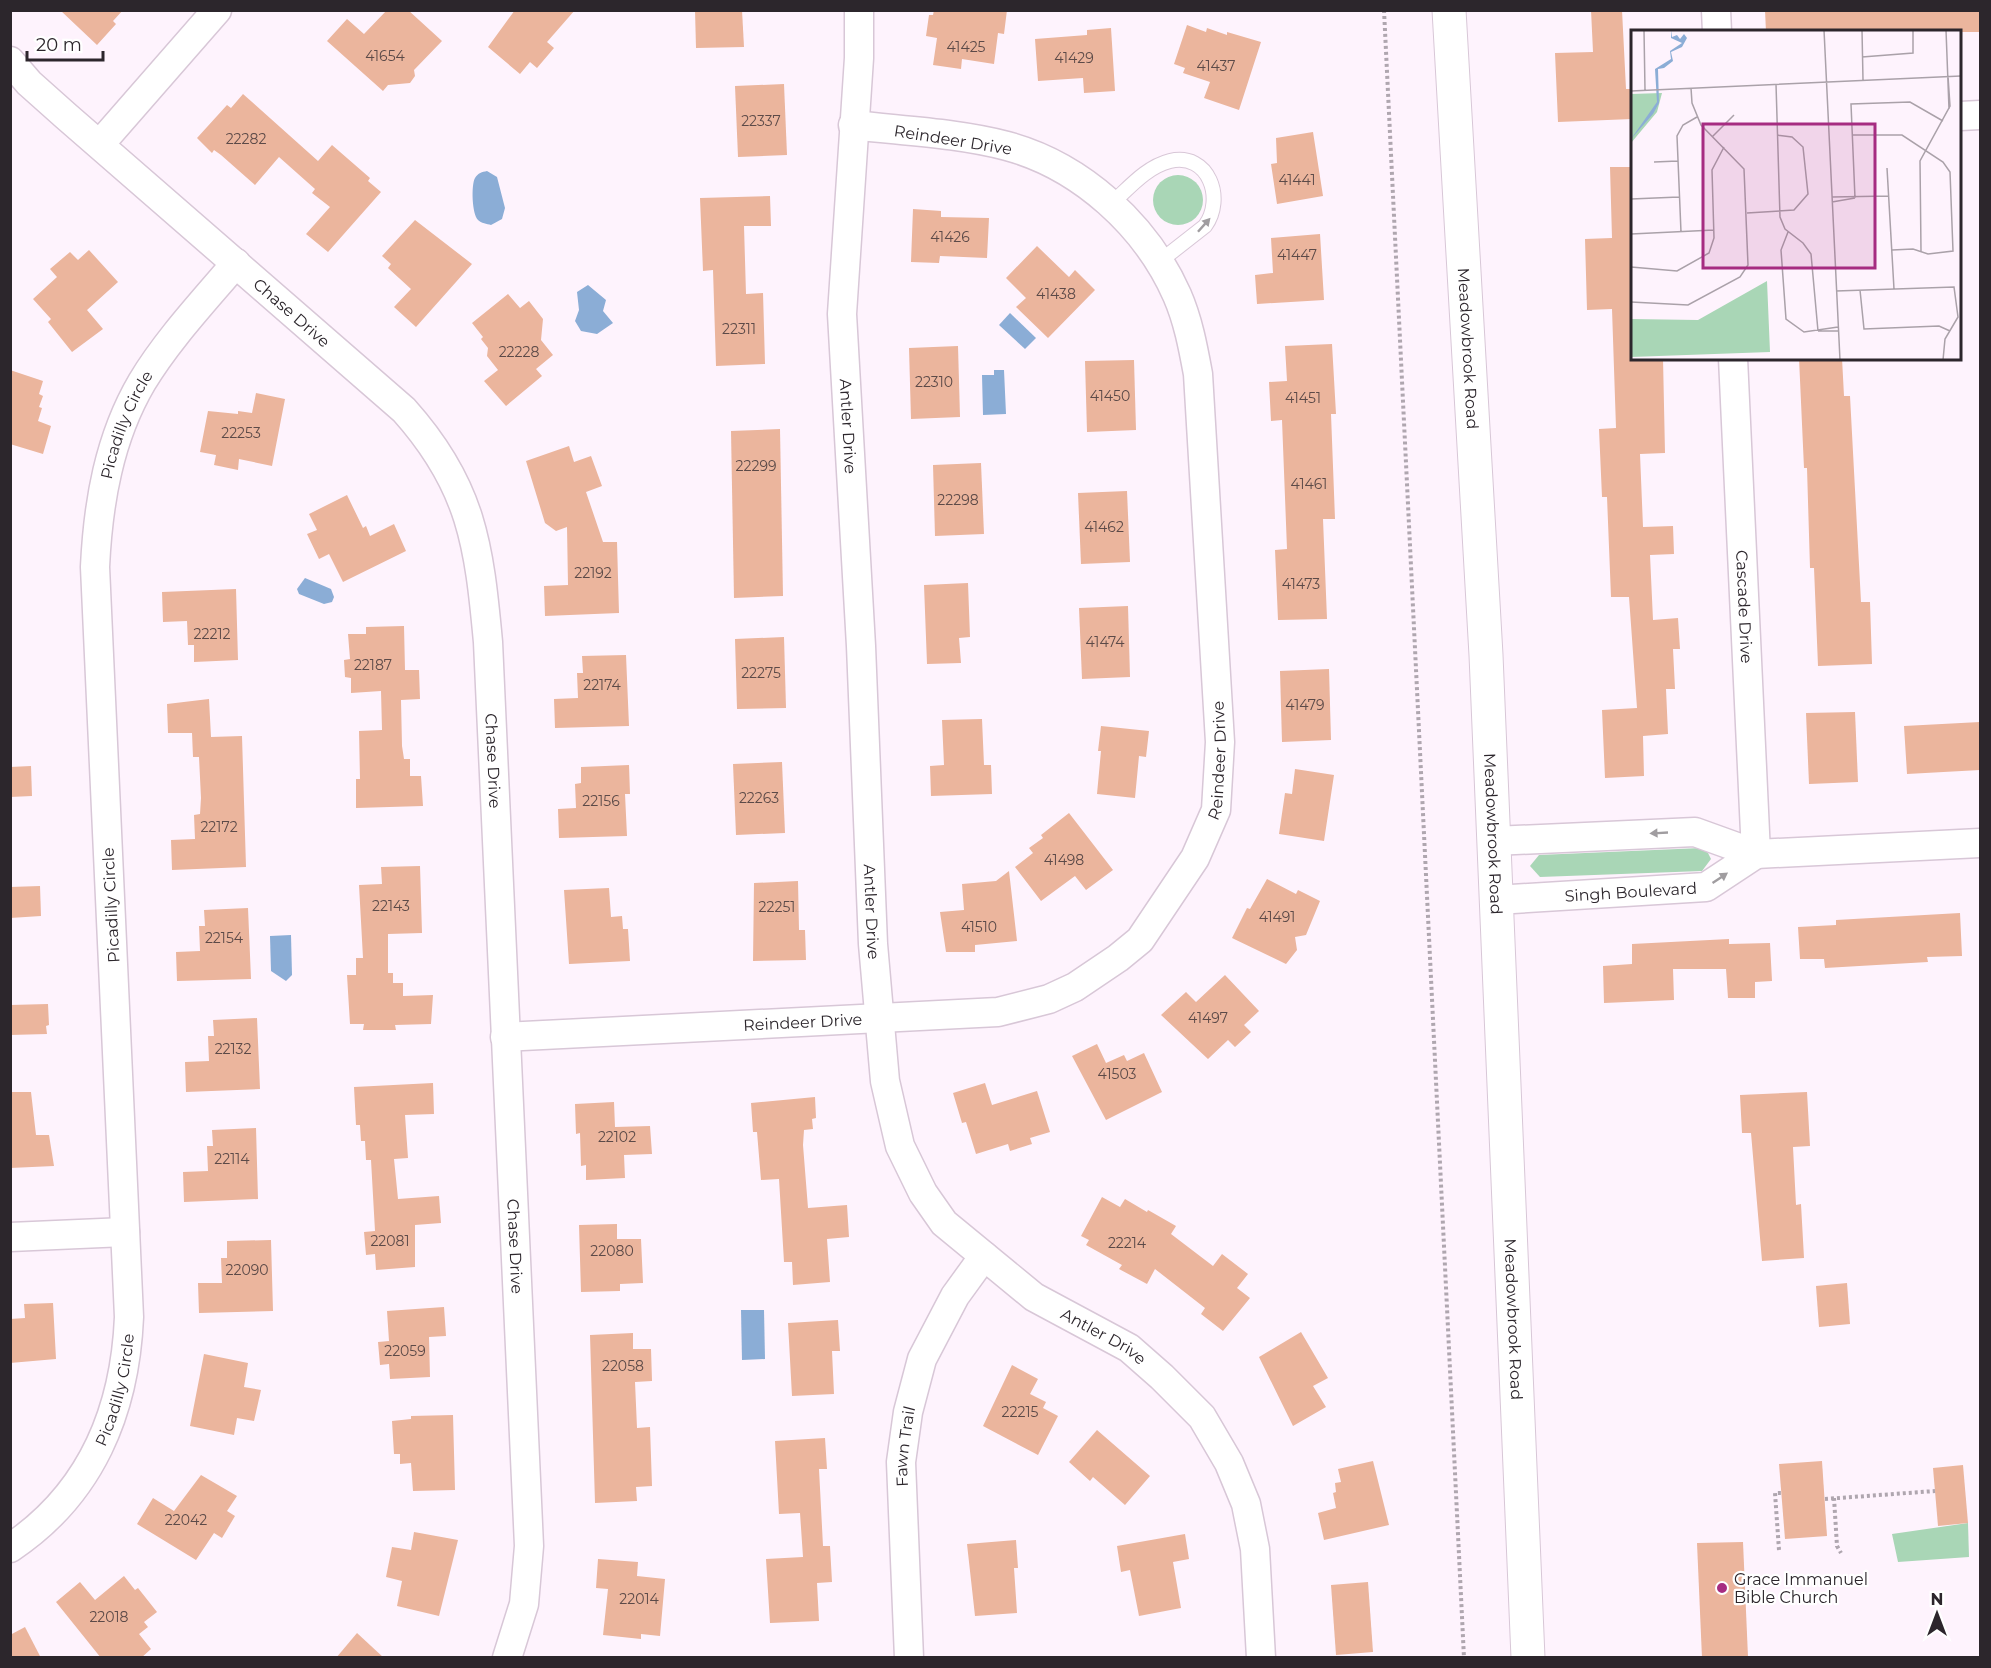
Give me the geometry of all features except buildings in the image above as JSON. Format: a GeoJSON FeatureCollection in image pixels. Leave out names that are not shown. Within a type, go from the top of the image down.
{"type":"FeatureCollection","features":[{"type":"Feature","properties":{"kind":"street"},"geometry":{"type":"LineString","coordinates":[[100,144],[217,10]]}},
{"type":"Feature","properties":{"kind":"street","name":"Antler Drive"},"geometry":{"type":"LineString","coordinates":[[859,10],[842,314],[861,646],[873,944],[885,1081],[900,1146],[923,1193],[944,1223],[1034,1297],[1129,1348],[1202,1417],[1238,1482],[1251,1526],[1261,1658]]}},
{"type":"Feature","properties":{"kind":"street","name":"Meadowbrook Road"},"geometry":{"type":"LineString","coordinates":[[1449,10],[1486,643],[1528,1658]]}},
{"type":"Feature","properties":{"kind":"street"},"geometry":{"type":"LineString","coordinates":[[1716,10],[1717,30]]}},
{"type":"Feature","properties":{"kind":"street","name":"Chase Drive"},"geometry":{"type":"LineString","coordinates":[[10,61],[29,83],[410,417],[439,454],[454,480],[471,519],[482,576],[488,642],[529,1546],[524,1605],[507,1658]]}},
{"type":"Feature","properties":{"kind":"street"},"geometry":{"type":"LineString","coordinates":[[1961,116],[1980,115]]}},
{"type":"Feature","properties":{"kind":"street","name":"Reindeer Drive"},"geometry":{"type":"LineString","coordinates":[[505,1037],[998,1012],[1049,999],[1075,987],[1119,958],[1140,940],[1179,886],[1195,858],[1216,810],[1220,742],[1198,374],[1185,317],[1160,262],[1111,204],[1093,188],[1040,158],[1008,147],[963,138],[853,125]]}},
{"type":"Feature","properties":{"kind":"street","name":"Picadilly Circle"},"geometry":{"type":"LineString","coordinates":[[10,1548],[27,1537],[66,1499],[97,1452],[118,1400],[129,1336],[95,567],[96,530],[107,470],[120,429],[142,382],[177,334],[236,263]]}},
{"type":"Feature","properties":{"kind":"street","name":"Cascade Drive"},"geometry":{"type":"LineString","coordinates":[[1733,360],[1756,854]]}},
{"type":"Feature","properties":{"kind":"street","name":"Singh Boulevard"},"geometry":{"type":"LineString","coordinates":[[1494,841],[1695,832],[1756,854],[1980,843]]}},
{"type":"Feature","properties":{"kind":"street","name":"Singh Boulevard"},"geometry":{"type":"LineString","coordinates":[[1496,900],[1706,886],[1756,854]]}},
{"type":"Feature","properties":{"kind":"street"},"geometry":{"type":"LineString","coordinates":[[10,1237],[125,1232]]}},
{"type":"Feature","properties":{"kind":"street","name":"Fawn Trail"},"geometry":{"type":"LineString","coordinates":[[909,1658],[901,1473],[908,1412],[922,1359],[955,1296],[984,1256]]}},
{"type":"Feature","properties":{"kind":"lane"},"geometry":{"type":"LineString","coordinates":[[1111,204],[1148,171],[1160,164],[1185,160],[1199,166],[1206,173],[1213,187],[1211,218],[1205,226],[1160,262]]}},
{"type":"Feature","properties":{"kind":"path"},"geometry":{"type":"LineString","coordinates":[[1384,10],[1464,1658]]}},
{"type":"Feature","properties":{"kind":"path"},"geometry":{"type":"LineString","coordinates":[[1825,1499],[1935,1491]]}},
{"type":"Feature","properties":{"kind":"path"},"geometry":{"type":"LineString","coordinates":[[1779,1550],[1775,1493],[1782,1493]]}},
{"type":"Feature","properties":{"kind":"path"},"geometry":{"type":"LineString","coordinates":[[1834,1498],[1837,1546],[1841,1553]]}},
{"type":"Feature","properties":{"kind":"green space"},"geometry":{"type":"Polygon","coordinates":[[[1178,175],[1196,182],[1203,200],[1196,218],[1178,225],[1160,218],[1153,200],[1160,182],[1178,175]]]}},
{"type":"Feature","properties":{"kind":"green space"},"geometry":{"type":"Polygon","coordinates":[[[1701,848],[1708,853],[1711,859],[1702,871],[1540,877],[1530,866],[1539,855],[1701,848]]]}},
{"type":"Feature","properties":{"kind":"green space"},"geometry":{"type":"Polygon","coordinates":[[[1968,1523],[1969,1557],[1898,1562],[1892,1534],[1968,1523]]]}},
{"type":"Feature","properties":{"kind":"water"},"geometry":{"type":"Polygon","coordinates":[[[487,171],[497,177],[505,208],[502,219],[491,225],[478,220],[474,212],[473,199],[475,178],[487,171]]]}},
{"type":"Feature","properties":{"kind":"water"},"geometry":{"type":"Polygon","coordinates":[[[588,285],[606,300],[603,311],[613,323],[597,334],[581,331],[575,321],[579,310],[577,292],[588,285]]]}},
{"type":"Feature","properties":{"kind":"water"},"geometry":{"type":"Polygon","coordinates":[[[1010,313],[1036,338],[1025,349],[999,325],[1010,313]]]}},
{"type":"Feature","properties":{"kind":"water"},"geometry":{"type":"Polygon","coordinates":[[[994,370],[1004,370],[1006,414],[983,415],[982,375],[994,375],[994,370]]]}},
{"type":"Feature","properties":{"kind":"water"},"geometry":{"type":"Polygon","coordinates":[[[305,578],[331,589],[334,597],[332,602],[324,604],[299,594],[297,589],[305,578]]]}},
{"type":"Feature","properties":{"kind":"water"},"geometry":{"type":"Polygon","coordinates":[[[291,935],[292,975],[286,981],[271,971],[270,936],[291,935]]]}},
{"type":"Feature","properties":{"kind":"water"},"geometry":{"type":"Polygon","coordinates":[[[741,1310],[764,1310],[765,1359],[742,1360],[741,1310]]]}},
{"type":"Feature","properties":{"kind":"place","name":"Grace Immanuel Bible Church"},"geometry":{"type":"Point","coordinates":[1722,1588]}}]}
